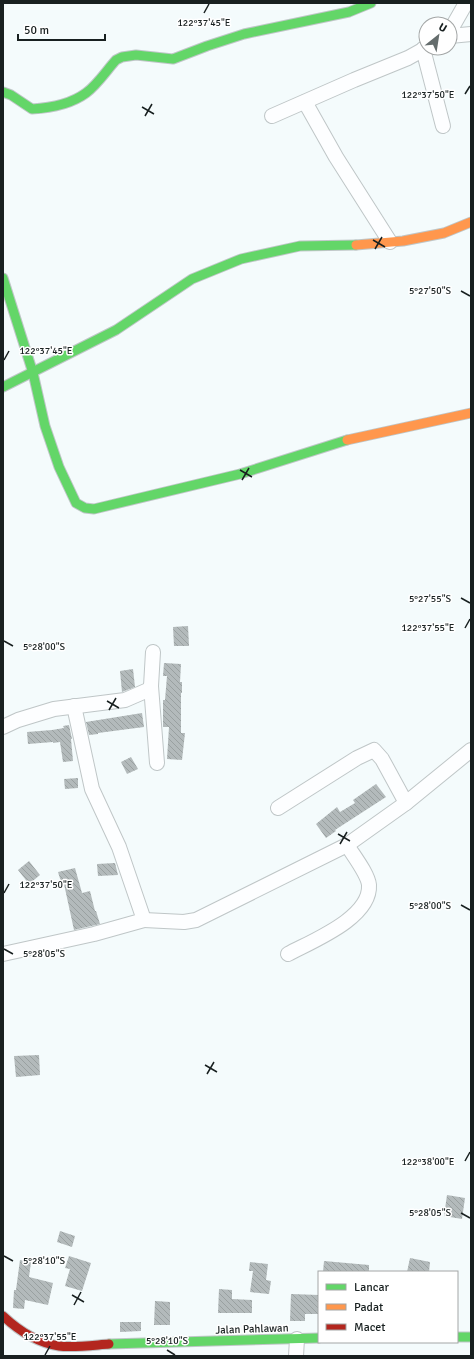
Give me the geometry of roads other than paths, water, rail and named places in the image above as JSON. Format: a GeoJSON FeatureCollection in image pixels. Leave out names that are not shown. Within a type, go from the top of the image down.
{"type":"FeatureCollection","features":[{"type":"Feature","properties":{"kind":"main road"},"geometry":{"type":"LineString","coordinates":[[3,92],[32,109],[63,104],[87,92],[116,60],[121,57],[140,54],[173,59],[244,34],[349,12],[371,3]]}},
{"type":"Feature","properties":{"kind":"main road"},"geometry":{"type":"LineString","coordinates":[[3,387],[116,330],[192,280],[241,259],[300,246],[353,245],[403,241],[444,233],[471,222]]}},
{"type":"Feature","properties":{"kind":"main road"},"geometry":{"type":"LineString","coordinates":[[3,278],[33,373],[45,426],[59,467],[76,503],[81,507],[94,509],[240,474],[351,439],[471,413]]}},
{"type":"Feature","properties":{"kind":"main road","name":"Jalan Pahlawan"},"geometry":{"type":"LineString","coordinates":[[5,1321],[40,1341],[60,1346],[318,1338]]}},
{"type":"Feature","properties":{"kind":"main road"},"geometry":{"type":"LineString","coordinates":[[458,1337],[471,1337]]}},
{"type":"Feature","properties":{"kind":"street"},"geometry":{"type":"LineString","coordinates":[[458,17],[466,3]]}},
{"type":"Feature","properties":{"kind":"street"},"geometry":{"type":"LineString","coordinates":[[458,35],[471,34]]}},
{"type":"Feature","properties":{"kind":"street"},"geometry":{"type":"LineString","coordinates":[[272,116],[418,53]]}},
{"type":"Feature","properties":{"kind":"street"},"geometry":{"type":"LineString","coordinates":[[427,56],[443,126]]}},
{"type":"Feature","properties":{"kind":"street"},"geometry":{"type":"LineString","coordinates":[[305,102],[336,157],[390,242]]}},
{"type":"Feature","properties":{"kind":"street"},"geometry":{"type":"LineString","coordinates":[[153,652],[151,686],[157,763]]}},
{"type":"Feature","properties":{"kind":"street"},"geometry":{"type":"LineString","coordinates":[[3,727],[18,720],[54,708],[125,700],[148,690],[151,686]]}},
{"type":"Feature","properties":{"kind":"street"},"geometry":{"type":"LineString","coordinates":[[74,706],[92,789],[119,847],[144,920]]}},
{"type":"Feature","properties":{"kind":"street"},"geometry":{"type":"LineString","coordinates":[[278,808],[357,758],[374,750],[382,759],[406,804]]}},
{"type":"Feature","properties":{"kind":"street"},"geometry":{"type":"LineString","coordinates":[[3,954],[94,934],[144,920],[184,922],[196,920],[347,844],[406,804],[471,750]]}},
{"type":"Feature","properties":{"kind":"street"},"geometry":{"type":"LineString","coordinates":[[288,954],[338,927],[357,913],[363,904],[369,885],[366,876],[347,844]]}},
{"type":"Feature","properties":{"kind":"street"},"geometry":{"type":"LineString","coordinates":[[296,1356],[297,1339]]}}]}
